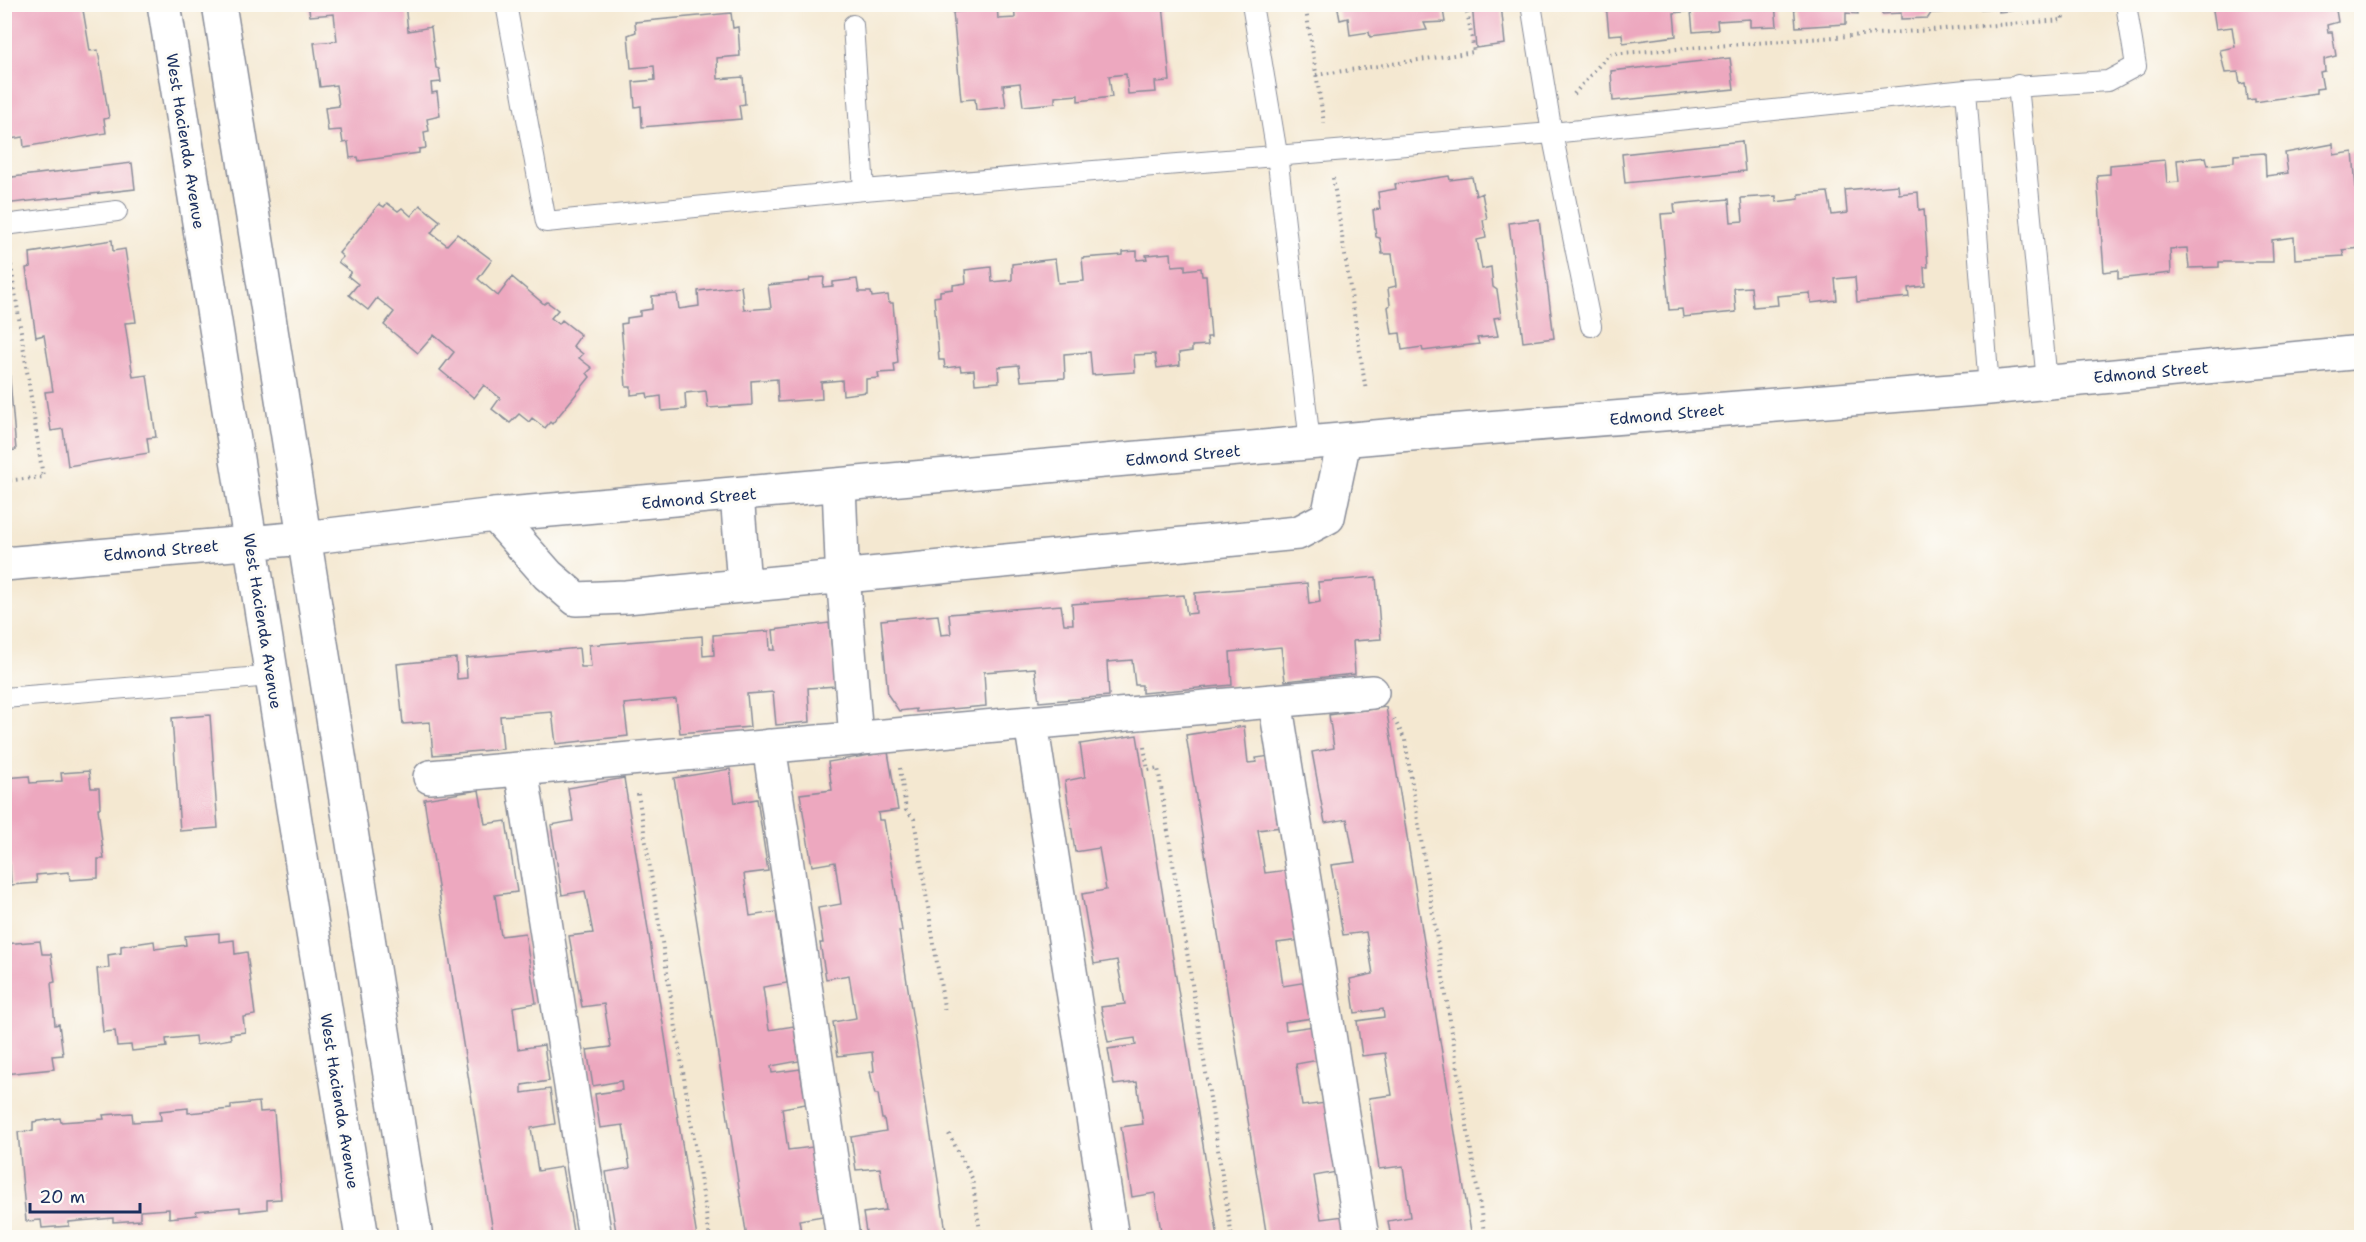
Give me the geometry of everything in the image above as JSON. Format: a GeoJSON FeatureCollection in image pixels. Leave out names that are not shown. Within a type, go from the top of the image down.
{"type":"FeatureCollection","features":[{"type":"Feature","properties":{"kind":"street","name":"West Hacienda Avenue"},"geometry":{"type":"LineString","coordinates":[[164,4],[362,1238]]}},
{"type":"Feature","properties":{"kind":"street"},"geometry":{"type":"LineString","coordinates":[[219,4],[416,1238]]}},
{"type":"Feature","properties":{"kind":"street","name":"Edmond Street"},"geometry":{"type":"LineString","coordinates":[[4,564],[304,538],[495,515],[1310,443],[1989,388],[2361,352]]}},
{"type":"Feature","properties":{"kind":"street"},"geometry":{"type":"LineString","coordinates":[[495,515],[548,575],[576,598],[626,597],[1298,533],[1328,517],[1344,441]]}},
{"type":"Feature","properties":{"kind":"street"},"geometry":{"type":"LineString","coordinates":[[839,485],[856,739]]}},
{"type":"Feature","properties":{"kind":"street"},"geometry":{"type":"LineString","coordinates":[[736,494],[744,585]]}},
{"type":"Feature","properties":{"kind":"street"},"geometry":{"type":"LineString","coordinates":[[430,777],[1372,692]]}},
{"type":"Feature","properties":{"kind":"street"},"geometry":{"type":"LineString","coordinates":[[1275,701],[1362,1238]]}},
{"type":"Feature","properties":{"kind":"street"},"geometry":{"type":"LineString","coordinates":[[1031,723],[1112,1238]]}},
{"type":"Feature","properties":{"kind":"street"},"geometry":{"type":"LineString","coordinates":[[769,746],[843,1238]]}},
{"type":"Feature","properties":{"kind":"street"},"geometry":{"type":"LineString","coordinates":[[521,769],[595,1238]]}},
{"type":"Feature","properties":{"kind":"lane"},"geometry":{"type":"LineString","coordinates":[[506,4],[546,222],[864,190],[1552,133],[1966,90],[2108,81],[2136,66],[2126,4]]}},
{"type":"Feature","properties":{"kind":"lane"},"geometry":{"type":"LineString","coordinates":[[1252,4],[1277,154],[1310,443]]}},
{"type":"Feature","properties":{"kind":"lane"},"geometry":{"type":"LineString","coordinates":[[1530,4],[1552,133],[1591,326]]}},
{"type":"Feature","properties":{"kind":"lane"},"geometry":{"type":"LineString","coordinates":[[853,25],[864,190]]}},
{"type":"Feature","properties":{"kind":"lane"},"geometry":{"type":"LineString","coordinates":[[2018,86],[2047,382]]}},
{"type":"Feature","properties":{"kind":"lane"},"geometry":{"type":"LineString","coordinates":[[1966,90],[1989,388]]}},
{"type":"Feature","properties":{"kind":"lane"},"geometry":{"type":"LineString","coordinates":[[5,225],[117,211]]}},
{"type":"Feature","properties":{"kind":"lane"},"geometry":{"type":"LineString","coordinates":[[4,698],[272,676]]}},
{"type":"Feature","properties":{"kind":"path"},"geometry":{"type":"LineString","coordinates":[[1305,4],[1366,391]]}},
{"type":"Feature","properties":{"kind":"path"},"geometry":{"type":"LineString","coordinates":[[1316,75],[1474,52],[1466,4]]}},
{"type":"Feature","properties":{"kind":"path"},"geometry":{"type":"LineString","coordinates":[[1547,102],[1569,99],[1609,54],[2063,20],[2061,4]]}},
{"type":"Feature","properties":{"kind":"path"},"geometry":{"type":"LineString","coordinates":[[4,481],[43,477],[5,225]]}},
{"type":"Feature","properties":{"kind":"path"},"geometry":{"type":"LineString","coordinates":[[1372,692],[1385,691],[1390,712],[1405,740],[1485,1238]]}},
{"type":"Feature","properties":{"kind":"path"},"geometry":{"type":"LineString","coordinates":[[1139,713],[1148,770],[1158,768],[1232,1238]]}},
{"type":"Feature","properties":{"kind":"path"},"geometry":{"type":"LineString","coordinates":[[894,735],[906,810],[914,819],[945,1013]]}},
{"type":"Feature","properties":{"kind":"path"},"geometry":{"type":"LineString","coordinates":[[633,759],[710,1238]]}},
{"type":"Feature","properties":{"kind":"path"},"geometry":{"type":"LineString","coordinates":[[949,1134],[972,1178],[981,1238]]}},
{"type":"Feature","properties":{"kind":"building"},"geometry":{"type":"Polygon","coordinates":[[[4,4],[82,4],[90,51],[98,50],[109,118],[104,119],[106,133],[24,147],[23,137],[10,139],[4,106],[4,66],[10,65],[4,35],[4,4]]]}},
{"type":"Feature","properties":{"kind":"building"},"geometry":{"type":"Polygon","coordinates":[[[308,4],[405,4],[408,31],[431,27],[436,68],[439,69],[441,82],[431,83],[432,93],[437,92],[440,116],[427,119],[429,131],[424,132],[426,148],[419,149],[419,153],[359,161],[358,157],[350,158],[348,142],[343,143],[341,130],[328,131],[325,108],[339,106],[336,85],[320,87],[314,43],[337,41],[334,14],[310,16],[308,4]]]}},
{"type":"Feature","properties":{"kind":"building"},"geometry":{"type":"Polygon","coordinates":[[[966,4],[997,4],[998,19],[1015,18],[1014,4],[1101,4],[1102,10],[1118,8],[1118,4],[1163,4],[1170,81],[1155,82],[1156,92],[1128,94],[1126,74],[1109,76],[1112,97],[1078,101],[1078,95],[1055,97],[1055,103],[1023,106],[1020,83],[1003,85],[1006,107],[976,110],[975,99],[961,100],[953,12],[967,11],[966,4]]]}},
{"type":"Feature","properties":{"kind":"building"},"geometry":{"type":"Polygon","coordinates":[[[1337,4],[1442,4],[1445,22],[1424,23],[1427,30],[1370,37],[1369,32],[1350,35],[1348,18],[1340,20],[1337,4]]]}},
{"type":"Feature","properties":{"kind":"building"},"geometry":{"type":"Polygon","coordinates":[[[1472,4],[1501,4],[1505,44],[1476,48],[1472,4]]]}},
{"type":"Feature","properties":{"kind":"building"},"geometry":{"type":"Polygon","coordinates":[[[1606,4],[1775,4],[1777,26],[1750,27],[1750,19],[1717,21],[1718,30],[1693,32],[1691,11],[1674,13],[1676,36],[1623,43],[1622,34],[1609,35],[1606,4]]]}},
{"type":"Feature","properties":{"kind":"building"},"geometry":{"type":"Polygon","coordinates":[[[1794,4],[1857,4],[1858,14],[1846,13],[1846,24],[1796,27],[1794,4]]]}},
{"type":"Feature","properties":{"kind":"building"},"geometry":{"type":"Polygon","coordinates":[[[1882,4],[1950,4],[1951,12],[1931,13],[1928,18],[1901,19],[1901,13],[1882,14],[1882,4]]]}},
{"type":"Feature","properties":{"kind":"building"},"geometry":{"type":"Polygon","coordinates":[[[1980,4],[2023,4],[2025,9],[1999,12],[1999,8],[1980,9],[1980,4]]]}},
{"type":"Feature","properties":{"kind":"building"},"geometry":{"type":"Polygon","coordinates":[[[2212,4],[2335,4],[2338,22],[2327,25],[2328,32],[2332,32],[2336,56],[2324,59],[2325,71],[2320,72],[2323,88],[2316,89],[2316,93],[2255,102],[2255,99],[2247,100],[2245,83],[2240,84],[2238,72],[2225,73],[2220,50],[2235,47],[2232,27],[2216,29],[2212,4]]]}},
{"type":"Feature","properties":{"kind":"building"},"geometry":{"type":"Polygon","coordinates":[[[731,13],[733,28],[738,27],[740,56],[717,58],[718,79],[743,77],[745,104],[739,105],[741,119],[642,127],[641,106],[635,107],[633,82],[655,80],[654,66],[631,68],[628,35],[636,32],[635,22],[731,13]]]}},
{"type":"Feature","properties":{"kind":"building"},"geometry":{"type":"Polygon","coordinates":[[[1730,58],[1734,89],[1613,101],[1611,71],[1730,58]]]}},
{"type":"Feature","properties":{"kind":"building"},"geometry":{"type":"Polygon","coordinates":[[[1742,141],[1745,171],[1625,183],[1622,154],[1742,141]]]}},
{"type":"Feature","properties":{"kind":"building"},"geometry":{"type":"Polygon","coordinates":[[[2333,144],[2334,155],[2353,152],[2361,248],[2342,250],[2344,256],[2295,259],[2294,237],[2272,240],[2273,262],[2219,262],[2219,267],[2189,268],[2187,248],[2170,249],[2171,273],[2118,279],[2118,270],[2104,272],[2097,175],[2110,174],[2110,165],[2165,160],[2167,183],[2179,182],[2177,160],[2206,157],[2208,165],[2234,162],[2234,155],[2265,153],[2266,176],[2288,173],[2285,153],[2333,144]]]}},
{"type":"Feature","properties":{"kind":"building"},"geometry":{"type":"Polygon","coordinates":[[[132,163],[135,189],[4,204],[4,178],[132,163]]]}},
{"type":"Feature","properties":{"kind":"building"},"geometry":{"type":"Polygon","coordinates":[[[1449,176],[1450,180],[1472,177],[1476,196],[1482,193],[1487,219],[1483,220],[1486,238],[1477,240],[1482,269],[1491,267],[1493,287],[1497,290],[1501,317],[1494,318],[1498,336],[1477,338],[1479,344],[1423,351],[1422,347],[1402,350],[1400,333],[1392,334],[1388,307],[1390,305],[1388,288],[1396,286],[1392,254],[1382,254],[1380,238],[1376,237],[1373,210],[1380,209],[1378,192],[1396,189],[1395,184],[1449,176]]]}},
{"type":"Feature","properties":{"kind":"building"},"geometry":{"type":"Polygon","coordinates":[[[1898,185],[1899,194],[1918,192],[1919,210],[1924,209],[1928,267],[1924,267],[1925,286],[1908,288],[1909,297],[1857,302],[1855,277],[1835,279],[1837,300],[1811,303],[1810,293],[1777,296],[1778,305],[1753,307],[1751,287],[1734,288],[1736,312],[1683,317],[1682,309],[1669,310],[1661,214],[1675,213],[1674,204],[1729,199],[1731,222],[1743,221],[1741,198],[1776,196],[1776,202],[1799,199],[1799,194],[1828,192],[1832,215],[1847,213],[1845,190],[1898,185]]]}},
{"type":"Feature","properties":{"kind":"building"},"geometry":{"type":"Polygon","coordinates":[[[387,203],[398,211],[402,208],[411,216],[420,205],[440,221],[431,233],[447,245],[457,234],[492,260],[478,279],[498,296],[512,277],[544,304],[547,302],[558,310],[551,318],[559,324],[562,320],[581,335],[573,346],[583,354],[579,358],[592,368],[587,373],[590,377],[552,424],[550,422],[545,428],[532,418],[529,422],[519,414],[510,423],[492,409],[500,398],[484,385],[474,398],[440,370],[454,352],[434,335],[418,353],[384,325],[394,312],[377,298],[368,310],[349,295],[358,284],[348,276],[351,272],[338,262],[343,257],[339,253],[379,204],[384,207],[387,203]]]}},
{"type":"Feature","properties":{"kind":"building"},"geometry":{"type":"Polygon","coordinates":[[[1539,219],[1554,338],[1523,342],[1509,223],[1539,219]]]}},
{"type":"Feature","properties":{"kind":"building"},"geometry":{"type":"Polygon","coordinates":[[[112,240],[113,251],[125,249],[136,322],[125,323],[133,377],[147,375],[156,437],[147,438],[149,453],[68,466],[63,429],[51,431],[45,392],[53,391],[44,335],[36,337],[26,268],[31,267],[30,253],[112,240]]]}},
{"type":"Feature","properties":{"kind":"building"},"geometry":{"type":"Polygon","coordinates":[[[1137,251],[1137,260],[1147,259],[1146,255],[1171,253],[1172,266],[1185,265],[1185,270],[1201,268],[1202,276],[1206,276],[1211,337],[1207,337],[1208,345],[1192,346],[1192,351],[1179,353],[1180,365],[1157,368],[1155,354],[1134,355],[1135,372],[1092,375],[1090,352],[1064,354],[1065,378],[1021,381],[1019,365],[998,367],[999,382],[975,384],[974,370],[961,371],[960,366],[945,368],[944,360],[939,360],[934,297],[940,296],[940,291],[953,289],[953,285],[966,283],[965,270],[991,267],[992,282],[1012,280],[1012,264],[1055,259],[1058,283],[1084,281],[1082,258],[1123,255],[1123,252],[1137,251]]]}},
{"type":"Feature","properties":{"kind":"building"},"geometry":{"type":"Polygon","coordinates":[[[824,277],[823,287],[833,286],[833,282],[857,279],[859,292],[871,292],[872,297],[888,295],[889,303],[893,303],[898,363],[894,364],[895,372],[878,373],[879,378],[866,379],[866,392],[843,395],[842,380],[821,382],[822,399],[778,402],[777,379],[751,381],[752,405],[708,408],[706,391],[685,393],[686,409],[662,411],[661,396],[648,398],[647,393],[631,395],[631,387],[626,387],[621,324],[627,323],[627,318],[640,316],[640,311],[652,309],[652,296],[677,294],[679,309],[699,306],[698,291],[741,286],[744,310],[771,308],[768,285],[809,281],[810,278],[824,277]]]}},
{"type":"Feature","properties":{"kind":"building"},"geometry":{"type":"Polygon","coordinates":[[[9,368],[16,450],[4,451],[4,369],[9,368]]]}},
{"type":"Feature","properties":{"kind":"building"},"geometry":{"type":"Polygon","coordinates":[[[1376,577],[1381,639],[1353,641],[1355,674],[1285,681],[1281,647],[1230,652],[1232,685],[1142,693],[1142,685],[1135,685],[1132,660],[1107,662],[1109,696],[1039,702],[1035,668],[984,672],[986,706],[916,712],[916,709],[899,711],[888,695],[881,620],[938,615],[941,635],[951,634],[949,614],[1061,605],[1064,624],[1073,624],[1072,604],[1184,595],[1187,614],[1196,613],[1195,593],[1307,583],[1309,604],[1320,602],[1318,582],[1376,577]]]}},
{"type":"Feature","properties":{"kind":"building"},"geometry":{"type":"Polygon","coordinates":[[[829,623],[836,686],[808,688],[810,722],[776,725],[773,692],[747,694],[750,727],[680,733],[676,699],[624,704],[628,736],[556,744],[552,712],[500,716],[503,749],[433,755],[430,722],[403,724],[397,664],[456,658],[457,679],[467,678],[466,658],[579,648],[581,667],[591,667],[589,645],[702,636],[703,656],[714,655],[713,635],[769,631],[770,650],[775,650],[773,630],[829,623]]]}},
{"type":"Feature","properties":{"kind":"building"},"geometry":{"type":"Polygon","coordinates":[[[1386,707],[1472,1238],[1391,1238],[1388,1221],[1410,1217],[1403,1166],[1379,1169],[1369,1098],[1392,1095],[1385,1053],[1362,1056],[1357,1021],[1384,1017],[1383,1009],[1355,1013],[1350,979],[1373,974],[1366,932],[1343,935],[1331,865],[1355,862],[1347,819],[1325,823],[1312,752],[1334,748],[1329,715],[1386,707]]]}},
{"type":"Feature","properties":{"kind":"building"},"geometry":{"type":"Polygon","coordinates":[[[210,715],[218,828],[180,831],[172,718],[210,715]]]}},
{"type":"Feature","properties":{"kind":"building"},"geometry":{"type":"Polygon","coordinates":[[[1244,726],[1248,763],[1257,762],[1256,758],[1270,756],[1281,827],[1258,830],[1265,873],[1288,870],[1300,940],[1277,943],[1283,986],[1307,982],[1312,1018],[1285,1022],[1286,1030],[1314,1026],[1319,1060],[1296,1064],[1302,1106],[1326,1103],[1337,1172],[1314,1176],[1321,1219],[1344,1216],[1347,1238],[1267,1238],[1186,735],[1244,726]]]}},
{"type":"Feature","properties":{"kind":"building"},"geometry":{"type":"Polygon","coordinates":[[[1137,735],[1218,1238],[1162,1238],[1155,1193],[1132,1197],[1121,1127],[1143,1124],[1137,1082],[1114,1085],[1108,1049],[1136,1045],[1135,1038],[1108,1042],[1101,1007],[1125,1004],[1117,960],[1094,964],[1082,894],[1106,890],[1099,848],[1075,852],[1065,781],[1085,777],[1080,744],[1137,735]]]}},
{"type":"Feature","properties":{"kind":"building"},"geometry":{"type":"Polygon","coordinates":[[[888,752],[898,810],[878,813],[879,820],[884,820],[947,1238],[867,1238],[863,1213],[886,1210],[880,1168],[856,1170],[851,1137],[886,1131],[878,1094],[875,1094],[870,1072],[874,1071],[872,1052],[838,1056],[833,1022],[856,1018],[849,975],[826,979],[820,943],[823,943],[818,908],[841,904],[835,862],[812,866],[800,794],[832,790],[828,762],[888,752]]]}},
{"type":"Feature","properties":{"kind":"building"},"geometry":{"type":"Polygon","coordinates":[[[730,769],[735,803],[757,799],[768,871],[744,874],[750,916],[776,912],[787,983],[763,987],[769,1030],[794,1026],[799,1061],[771,1066],[772,1073],[800,1069],[806,1104],[782,1108],[788,1150],[813,1147],[823,1216],[799,1220],[802,1238],[747,1238],[674,778],[730,769]]]}},
{"type":"Feature","properties":{"kind":"building"},"geometry":{"type":"Polygon","coordinates":[[[89,771],[91,788],[99,788],[100,808],[98,808],[104,859],[98,859],[98,878],[70,880],[69,872],[36,875],[37,883],[11,885],[10,865],[5,865],[5,778],[29,776],[30,783],[62,781],[61,773],[89,771]]]}},
{"type":"Feature","properties":{"kind":"building"},"geometry":{"type":"Polygon","coordinates":[[[624,778],[697,1238],[617,1238],[606,1172],[630,1168],[623,1125],[600,1128],[595,1094],[622,1090],[621,1081],[593,1086],[587,1050],[611,1047],[604,1004],[582,1007],[569,936],[593,933],[585,891],[562,895],[551,825],[573,821],[568,788],[624,778]]]}},
{"type":"Feature","properties":{"kind":"building"},"geometry":{"type":"Polygon","coordinates":[[[479,790],[485,824],[506,821],[517,892],[495,895],[501,936],[525,933],[536,1003],[513,1007],[518,1049],[544,1045],[549,1081],[522,1085],[522,1093],[550,1089],[555,1124],[531,1128],[538,1171],[562,1167],[574,1237],[494,1238],[424,799],[479,790]]]}},
{"type":"Feature","properties":{"kind":"building"},"geometry":{"type":"Polygon","coordinates":[[[219,933],[219,942],[234,940],[235,954],[247,952],[255,1015],[243,1017],[245,1032],[230,1034],[231,1039],[196,1045],[195,1036],[166,1039],[167,1047],[132,1051],[131,1045],[117,1046],[115,1031],[103,1032],[97,969],[109,968],[108,955],[121,953],[121,946],[154,941],[155,949],[186,945],[185,936],[219,933]]]}},
{"type":"Feature","properties":{"kind":"building"},"geometry":{"type":"Polygon","coordinates":[[[40,941],[42,954],[51,954],[55,982],[51,983],[55,1025],[59,1024],[63,1055],[52,1056],[54,1069],[4,1074],[4,944],[40,941]]]}},
{"type":"Feature","properties":{"kind":"building"},"geometry":{"type":"Polygon","coordinates":[[[259,1102],[260,1112],[274,1111],[281,1199],[267,1200],[267,1209],[240,1212],[240,1207],[196,1211],[197,1215],[169,1218],[169,1209],[140,1211],[140,1220],[113,1222],[113,1218],[69,1222],[69,1226],[42,1228],[41,1220],[26,1221],[18,1132],[33,1131],[33,1122],[60,1118],[61,1122],[104,1119],[103,1115],[132,1113],[133,1122],[161,1120],[160,1111],[188,1108],[188,1113],[231,1109],[231,1105],[259,1102]]]}}]}
